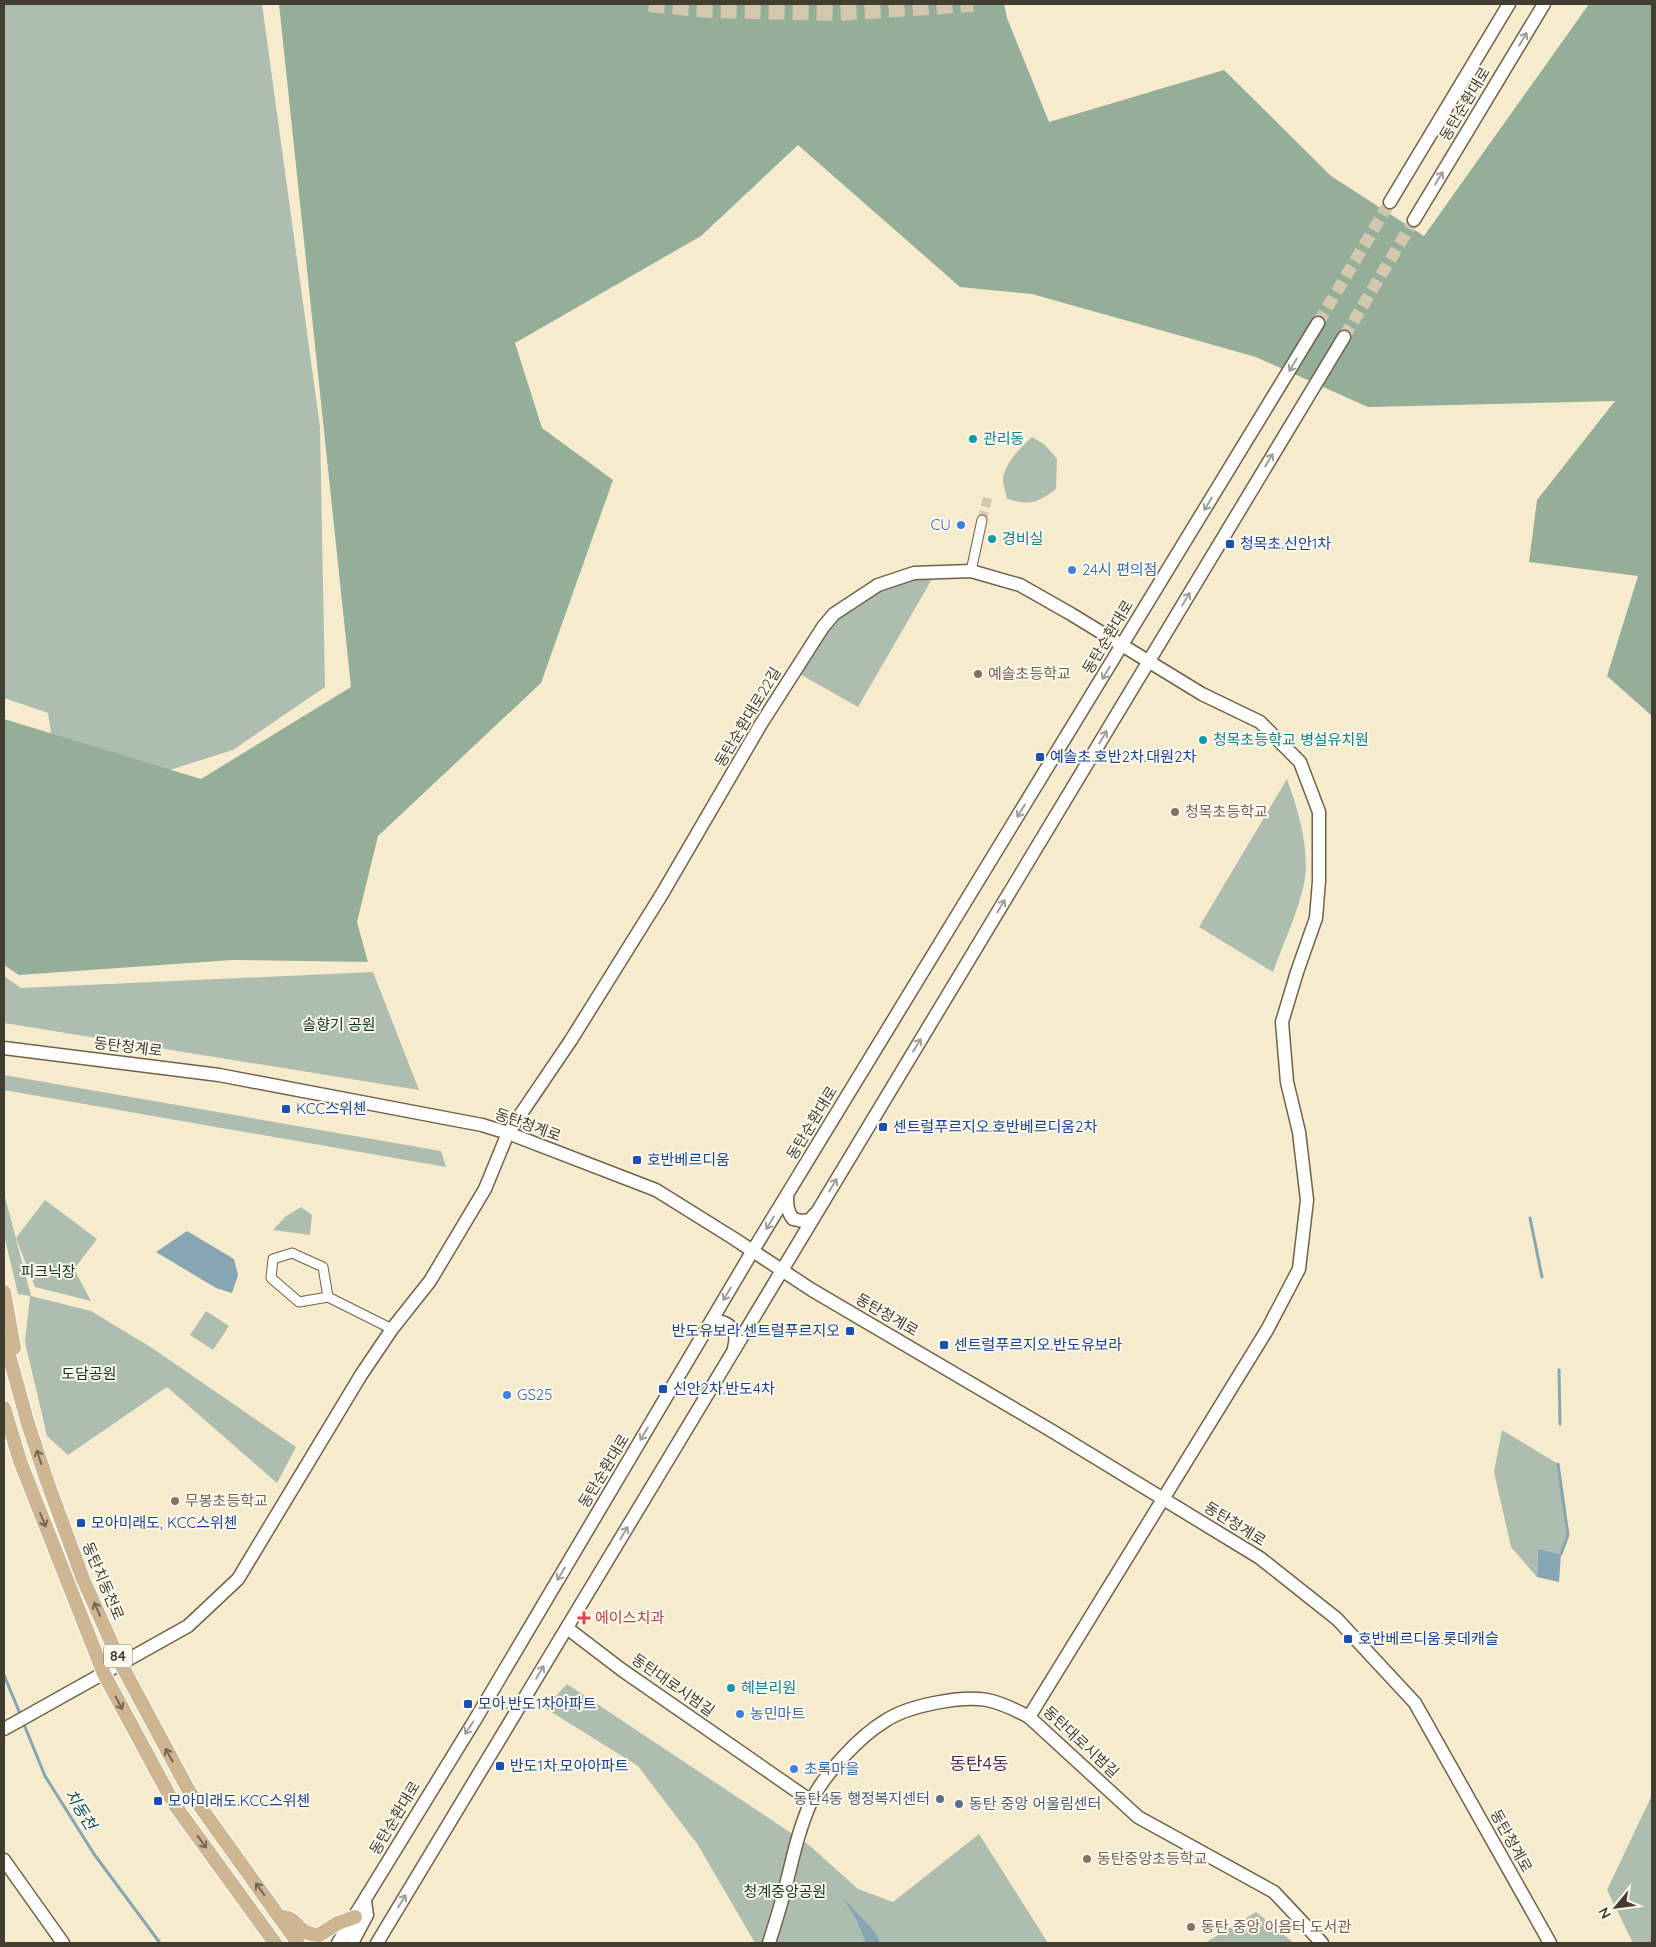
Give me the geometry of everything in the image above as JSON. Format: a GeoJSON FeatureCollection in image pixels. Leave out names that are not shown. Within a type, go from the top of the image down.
{"type":"FeatureCollection","features":[{"type":"Feature","properties":{"kind":"main road"},"geometry":{"type":"LineString","coordinates":[[4,1292],[18,1368],[18,1388]]}},
{"type":"Feature","properties":{"kind":"main road","name":"동탄치동천로"},"geometry":{"type":"LineString","coordinates":[[4,1337],[44,1473],[80,1570],[121,1664],[189,1791],[298,1943]]}},
{"type":"Feature","properties":{"kind":"main road","name":"84"},"geometry":{"type":"LineString","coordinates":[[4,1408],[20,1461],[104,1674],[174,1804],[275,1943]]}},
{"type":"Feature","properties":{"kind":"main road"},"geometry":{"type":"LineString","coordinates":[[278,1916],[289,1917],[303,1931],[319,1935],[338,1923],[355,1917]]}},
{"type":"Feature","properties":{"kind":"street","name":"동탄순환대로"},"geometry":{"type":"LineString","coordinates":[[1390,202],[1509,4]]}},
{"type":"Feature","properties":{"kind":"street","name":"동탄순환대로"},"geometry":{"type":"LineString","coordinates":[[1414,220],[1544,4]]}},
{"type":"Feature","properties":{"kind":"street","name":"동탄순환대로"},"geometry":{"type":"LineString","coordinates":[[338,1943],[365,1901],[787,1194],[1318,323]]}},
{"type":"Feature","properties":{"kind":"street"},"geometry":{"type":"LineString","coordinates":[[377,1943],[1344,337]]}},
{"type":"Feature","properties":{"kind":"street"},"geometry":{"type":"LineString","coordinates":[[971,571],[982,520]]}},
{"type":"Feature","properties":{"kind":"street","name":"동탄순환대로22길"},"geometry":{"type":"LineString","coordinates":[[4,1729],[188,1626],[238,1579],[361,1375],[392,1329],[435,1273],[485,1188],[508,1133],[571,1040],[662,894],[761,724],[823,627],[834,614],[878,585],[914,574],[971,571],[1020,585],[1202,694],[1260,722],[1300,762],[1319,812],[1319,882],[1316,918],[1282,1022],[1287,1082],[1299,1132],[1306,1200],[1298,1269],[1268,1330],[1030,1717]]}},
{"type":"Feature","properties":{"kind":"street","name":"동탄청계로"},"geometry":{"type":"LineString","coordinates":[[4,1048],[219,1075],[482,1125],[508,1133],[656,1190],[733,1238],[781,1271],[1164,1498],[1260,1558],[1337,1619],[1415,1703],[1550,1943]]}},
{"type":"Feature","properties":{"kind":"street"},"geometry":{"type":"LineString","coordinates":[[787,1194],[786,1206],[793,1219],[810,1220],[818,1211]]}},
{"type":"Feature","properties":{"kind":"street"},"geometry":{"type":"LineString","coordinates":[[328,1297],[324,1267],[292,1253],[273,1259],[271,1278],[299,1302],[328,1297],[392,1329]]}},
{"type":"Feature","properties":{"kind":"street"},"geometry":{"type":"LineString","coordinates":[[706,1330],[719,1321],[728,1323],[735,1331],[736,1341],[733,1351]]}},
{"type":"Feature","properties":{"kind":"street","name":"동탄대로시범길"},"geometry":{"type":"LineString","coordinates":[[567,1628],[622,1670],[811,1802]]}},
{"type":"Feature","properties":{"kind":"street","name":"동탄대로시범길"},"geometry":{"type":"LineString","coordinates":[[769,1943],[787,1882],[788,1872],[811,1802],[824,1778],[852,1748],[885,1720],[912,1709],[940,1701],[986,1700],[1030,1717],[1138,1817],[1274,1892],[1322,1943]]}},
{"type":"Feature","properties":{"kind":"street"},"geometry":{"type":"LineString","coordinates":[[4,1860],[63,1943]]}},
{"type":"Feature","properties":{"kind":"street"},"geometry":{"type":"LineString","coordinates":[[352,1943],[367,1915],[365,1901]]}},
{"type":"Feature","properties":{"kind":"green space"},"geometry":{"type":"Polygon","coordinates":[[[4,4],[262,4],[320,427],[325,687],[233,750],[110,789],[56,766],[48,713],[4,698],[4,4]]]}},
{"type":"Feature","properties":{"kind":"green space"},"geometry":{"type":"Polygon","coordinates":[[[279,4],[1004,4],[1007,18],[1049,122],[1224,70],[1331,176],[1424,236],[1589,4],[1652,4],[1652,716],[1607,676],[1638,576],[1529,562],[1537,500],[1615,401],[1368,407],[1256,357],[1032,294],[960,287],[798,145],[701,236],[515,343],[542,428],[613,480],[541,683],[378,836],[357,922],[368,962],[232,960],[19,975],[4,965],[4,719],[201,779],[351,687],[279,4]]]}},
{"type":"Feature","properties":{"kind":"green space"},"geometry":{"type":"Polygon","coordinates":[[[1032,437],[1045,445],[1057,459],[1056,489],[1033,502],[1007,499],[1003,481],[1004,473],[1014,456],[1032,437]]]}},
{"type":"Feature","properties":{"kind":"green space"},"geometry":{"type":"Polygon","coordinates":[[[935,574],[858,707],[798,673],[827,627],[879,589],[915,576],[935,574]]]}},
{"type":"Feature","properties":{"kind":"green space"},"geometry":{"type":"Polygon","coordinates":[[[1287,779],[1302,833],[1306,862],[1303,888],[1297,909],[1273,972],[1199,927],[1287,779]]]}},
{"type":"Feature","properties":{"kind":"green space","name":"솔향기 공원"},"geometry":{"type":"Polygon","coordinates":[[[373,972],[419,1090],[4,1023],[4,976],[21,988],[373,972]]]}},
{"type":"Feature","properties":{"kind":"green space"},"geometry":{"type":"Polygon","coordinates":[[[4,1075],[441,1151],[446,1167],[4,1090],[4,1075]]]}},
{"type":"Feature","properties":{"kind":"green space","name":"도담공원"},"geometry":{"type":"Polygon","coordinates":[[[4,1193],[31,1296],[91,1311],[152,1348],[296,1447],[277,1483],[167,1387],[68,1455],[47,1436],[25,1342],[30,1296],[18,1294],[4,1235],[4,1193]]]}},
{"type":"Feature","properties":{"kind":"green space","name":"피크닉장"},"geometry":{"type":"Polygon","coordinates":[[[45,1200],[97,1239],[74,1269],[91,1301],[35,1287],[16,1238],[45,1200]]]}},
{"type":"Feature","properties":{"kind":"green space"},"geometry":{"type":"Polygon","coordinates":[[[301,1207],[312,1215],[310,1235],[273,1230],[285,1217],[301,1207]]]}},
{"type":"Feature","properties":{"kind":"green space"},"geometry":{"type":"Polygon","coordinates":[[[206,1311],[229,1326],[213,1350],[190,1335],[206,1311]]]}},
{"type":"Feature","properties":{"kind":"green space"},"geometry":{"type":"Polygon","coordinates":[[[1502,1430],[1558,1464],[1568,1535],[1561,1554],[1538,1549],[1537,1577],[1511,1547],[1494,1472],[1502,1430]]]}},
{"type":"Feature","properties":{"kind":"green space","name":"청계중앙공원"},"geometry":{"type":"Polygon","coordinates":[[[567,1684],[809,1845],[858,1889],[893,1902],[979,1834],[1048,1943],[755,1943],[698,1845],[638,1766],[545,1708],[567,1684]]]}},
{"type":"Feature","properties":{"kind":"green space"},"geometry":{"type":"Polygon","coordinates":[[[1652,1795],[1652,1943],[1633,1943],[1607,1890],[1652,1795]]]}},
{"type":"Feature","properties":{"kind":"green space"},"geometry":{"type":"Polygon","coordinates":[[[1256,1912],[1294,1943],[1205,1943],[1256,1912]]]}},
{"type":"Feature","properties":{"kind":"water"},"geometry":{"type":"Polygon","coordinates":[[[187,1231],[234,1259],[238,1275],[232,1293],[216,1288],[156,1252],[187,1231]]]}},
{"type":"Feature","properties":{"kind":"water"},"geometry":{"type":"Polygon","coordinates":[[[1538,1549],[1561,1554],[1559,1582],[1537,1577],[1538,1549]]]}},
{"type":"Feature","properties":{"kind":"water"},"geometry":{"type":"Polygon","coordinates":[[[843,1898],[875,1932],[880,1943],[866,1943],[857,1921],[843,1898]]]}},
{"type":"Feature","properties":{"kind":"waterway"},"geometry":{"type":"LineString","coordinates":[[1530,1218],[1542,1277]]}},
{"type":"Feature","properties":{"kind":"waterway"},"geometry":{"type":"LineString","coordinates":[[1559,1370],[1560,1424]]}},
{"type":"Feature","properties":{"kind":"waterway"},"geometry":{"type":"LineString","coordinates":[[1558,1464],[1568,1535],[1561,1554]]}},
{"type":"Feature","properties":{"kind":"waterway","name":"치동천"},"geometry":{"type":"LineString","coordinates":[[4,1675],[21,1716]]}},
{"type":"Feature","properties":{"kind":"waterway","name":"치동천"},"geometry":{"type":"LineString","coordinates":[[23,1722],[45,1776],[94,1854],[160,1943]]}},
{"type":"Feature","properties":{"kind":"tunnel"},"geometry":{"type":"LineString","coordinates":[[649,4],[710,10],[837,13],[973,4]]}},
{"type":"Feature","properties":{"kind":"tunnel"},"geometry":{"type":"LineString","coordinates":[[1318,323],[1390,202]]}},
{"type":"Feature","properties":{"kind":"tunnel"},"geometry":{"type":"LineString","coordinates":[[1344,337],[1414,220]]}},
{"type":"Feature","properties":{"kind":"tunnel"},"geometry":{"type":"LineString","coordinates":[[982,520],[988,497]]}},
{"type":"Feature","properties":{"kind":"place","name":"관리동"},"geometry":{"type":"Point","coordinates":[973,439]}},
{"type":"Feature","properties":{"kind":"place","name":"CU"},"geometry":{"type":"Point","coordinates":[961,525]}},
{"type":"Feature","properties":{"kind":"place","name":"경비실"},"geometry":{"type":"Point","coordinates":[992,539]}},
{"type":"Feature","properties":{"kind":"place","name":"청목초.신안1차"},"geometry":{"type":"Point","coordinates":[1230,544]}},
{"type":"Feature","properties":{"kind":"place","name":"24시 편의점"},"geometry":{"type":"Point","coordinates":[1072,570]}},
{"type":"Feature","properties":{"kind":"place","name":"예솔초등학교"},"geometry":{"type":"Point","coordinates":[978,674]}},
{"type":"Feature","properties":{"kind":"place","name":"청목초등학교 병설유치원"},"geometry":{"type":"Point","coordinates":[1203,740]}},
{"type":"Feature","properties":{"kind":"place","name":"예솔초.호반2차.대원2차"},"geometry":{"type":"Point","coordinates":[1040,757]}},
{"type":"Feature","properties":{"kind":"place","name":"청목초등학교"},"geometry":{"type":"Point","coordinates":[1175,812]}},
{"type":"Feature","properties":{"kind":"place","name":"KCC스위첸"},"geometry":{"type":"Point","coordinates":[286,1109]}},
{"type":"Feature","properties":{"kind":"place","name":"센트럴푸르지오.호반베르디움2차"},"geometry":{"type":"Point","coordinates":[883,1127]}},
{"type":"Feature","properties":{"kind":"place","name":"호반베르디움"},"geometry":{"type":"Point","coordinates":[637,1160]}},
{"type":"Feature","properties":{"kind":"place","name":"반도유보라.센트럴푸르지오"},"geometry":{"type":"Point","coordinates":[850,1331]}},
{"type":"Feature","properties":{"kind":"place","name":"센트럴푸르지오.반도유보라"},"geometry":{"type":"Point","coordinates":[944,1345]}},
{"type":"Feature","properties":{"kind":"place","name":"신안2차.반도4차"},"geometry":{"type":"Point","coordinates":[663,1389]}},
{"type":"Feature","properties":{"kind":"place","name":"GS25"},"geometry":{"type":"Point","coordinates":[507,1395]}},
{"type":"Feature","properties":{"kind":"place","name":"무봉초등학교"},"geometry":{"type":"Point","coordinates":[175,1501]}},
{"type":"Feature","properties":{"kind":"place","name":"모아미래도, KCC스위첸"},"geometry":{"type":"Point","coordinates":[81,1523]}},
{"type":"Feature","properties":{"kind":"place","name":"에이스치과"},"geometry":{"type":"Point","coordinates":[584,1618]}},
{"type":"Feature","properties":{"kind":"place","name":"호반베르디움.롯데캐슬"},"geometry":{"type":"Point","coordinates":[1348,1639]}},
{"type":"Feature","properties":{"kind":"place","name":"헤븐리원"},"geometry":{"type":"Point","coordinates":[731,1688]}},
{"type":"Feature","properties":{"kind":"place","name":"모아.반도1차아파트"},"geometry":{"type":"Point","coordinates":[468,1704]}},
{"type":"Feature","properties":{"kind":"place","name":"농민마트"},"geometry":{"type":"Point","coordinates":[740,1714]}},
{"type":"Feature","properties":{"kind":"place","name":"반도1차.모아아파트"},"geometry":{"type":"Point","coordinates":[500,1766]}},
{"type":"Feature","properties":{"kind":"place","name":"초록마을"},"geometry":{"type":"Point","coordinates":[794,1769]}},
{"type":"Feature","properties":{"kind":"place","name":"동탄4동 행정복지센터"},"geometry":{"type":"Point","coordinates":[940,1799]}},
{"type":"Feature","properties":{"kind":"place","name":"모아미래도.KCC스위첸"},"geometry":{"type":"Point","coordinates":[158,1801]}},
{"type":"Feature","properties":{"kind":"place","name":"동탄 중앙 어울림센터"},"geometry":{"type":"Point","coordinates":[959,1804]}},
{"type":"Feature","properties":{"kind":"place","name":"동탄중앙초등학교"},"geometry":{"type":"Point","coordinates":[1087,1859]}},
{"type":"Feature","properties":{"kind":"place","name":"동탄 중앙 이음터 도서관"},"geometry":{"type":"Point","coordinates":[1191,1927]}},
{"type":"Feature","properties":{"kind":"district","name":"동탄4동"},"geometry":{"type":"Point","coordinates":[979,1764]}}]}
